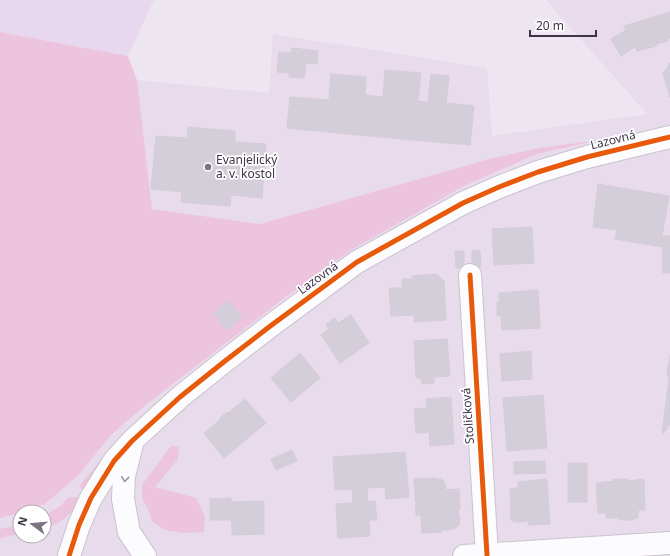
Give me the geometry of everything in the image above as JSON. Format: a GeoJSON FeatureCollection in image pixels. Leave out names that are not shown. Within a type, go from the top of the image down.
{"type":"FeatureCollection","features":[{"type":"Feature","properties":{"kind":"street","name":"Lazovná"},"geometry":{"type":"LineString","coordinates":[[69,556],[79,524],[91,498],[114,461],[132,441],[180,397],[269,327],[357,262],[463,202],[538,172],[587,157],[670,137]]}},
{"type":"Feature","properties":{"kind":"street","name":"Stoličková"},"geometry":{"type":"LineString","coordinates":[[470,276],[487,555]]}},
{"type":"Feature","properties":{"kind":"street"},"geometry":{"type":"LineString","coordinates":[[132,441],[124,476],[123,499],[129,532],[146,556]]}},
{"type":"Feature","properties":{"kind":"street"},"geometry":{"type":"LineString","coordinates":[[464,556],[670,543]]}},
{"type":"Feature","properties":{"kind":"shaded area"},"geometry":{"type":"Polygon","coordinates":[[[0,0],[154,0],[128,56],[0,32],[0,0]]]}},
{"type":"Feature","properties":{"kind":"shaded area"},"geometry":{"type":"Polygon","coordinates":[[[546,0],[670,0],[670,556],[0,556],[0,518],[12,515],[12,544],[52,544],[52,504],[45,504],[78,476],[111,435],[147,404],[282,300],[353,249],[464,186],[537,154],[593,141],[539,148],[489,159],[260,224],[152,209],[137,80],[269,93],[273,34],[487,68],[492,136],[647,114],[546,0]]]}},
{"type":"Feature","properties":{"kind":"shaded area"},"geometry":{"type":"Polygon","coordinates":[[[0,32],[128,56],[137,80],[152,209],[260,224],[489,159],[539,148],[599,140],[537,154],[464,186],[353,249],[282,300],[147,404],[111,435],[78,476],[45,504],[12,504],[12,515],[0,518],[0,32]]]}},
{"type":"Feature","properties":{"kind":"shaded area"},"geometry":{"type":"Polygon","coordinates":[[[132,429],[88,492],[80,488],[81,484],[122,434],[132,429]]]}},
{"type":"Feature","properties":{"kind":"shaded area"},"geometry":{"type":"Polygon","coordinates":[[[171,446],[179,447],[178,459],[155,487],[196,498],[205,516],[204,532],[184,533],[164,530],[152,521],[142,498],[142,485],[171,446]]]}},
{"type":"Feature","properties":{"kind":"shaded area"},"geometry":{"type":"Polygon","coordinates":[[[77,497],[83,501],[65,518],[52,526],[52,511],[59,507],[68,498],[77,497]]]}},
{"type":"Feature","properties":{"kind":"shaded area"},"geometry":{"type":"Polygon","coordinates":[[[12,527],[12,536],[0,538],[0,529],[12,527]]]}},
{"type":"Feature","properties":{"kind":"building"},"geometry":{"type":"Polygon","coordinates":[[[670,12],[670,38],[668,38],[668,41],[656,44],[657,46],[637,51],[624,26],[670,12]]]}},
{"type":"Feature","properties":{"kind":"building"},"geometry":{"type":"Polygon","coordinates":[[[626,30],[635,47],[621,56],[611,39],[626,30]]]}},
{"type":"Feature","properties":{"kind":"building"},"geometry":{"type":"Polygon","coordinates":[[[292,48],[318,51],[317,64],[306,63],[304,78],[289,77],[292,48]]]}},
{"type":"Feature","properties":{"kind":"building"},"geometry":{"type":"Polygon","coordinates":[[[279,52],[291,53],[289,73],[277,72],[279,52]]]}},
{"type":"Feature","properties":{"kind":"building"},"geometry":{"type":"Polygon","coordinates":[[[670,63],[670,97],[663,74],[670,63]]]}},
{"type":"Feature","properties":{"kind":"building"},"geometry":{"type":"Polygon","coordinates":[[[385,70],[421,73],[418,101],[428,102],[431,74],[449,76],[446,103],[474,106],[470,145],[380,137],[385,70]]]}},
{"type":"Feature","properties":{"kind":"building"},"geometry":{"type":"Polygon","coordinates":[[[331,74],[366,77],[365,95],[383,97],[380,137],[287,128],[290,97],[329,100],[331,74]]]}},
{"type":"Feature","properties":{"kind":"building","name":"Evanjelický a. v. kostol"},"geometry":{"type":"Polygon","coordinates":[[[188,127],[235,131],[235,142],[266,144],[262,198],[231,195],[230,206],[181,202],[182,192],[151,189],[156,136],[187,138],[188,127]]]}},
{"type":"Feature","properties":{"kind":"building"},"geometry":{"type":"Polygon","coordinates":[[[598,184],[669,196],[662,236],[663,247],[615,239],[617,230],[593,227],[598,184]]]}},
{"type":"Feature","properties":{"kind":"building"},"geometry":{"type":"Polygon","coordinates":[[[532,227],[534,263],[494,265],[492,229],[532,227]]]}},
{"type":"Feature","properties":{"kind":"building"},"geometry":{"type":"Polygon","coordinates":[[[662,236],[670,236],[670,273],[663,273],[662,236]]]}},
{"type":"Feature","properties":{"kind":"building"},"geometry":{"type":"Polygon","coordinates":[[[480,250],[481,267],[472,267],[472,251],[480,250]]]}},
{"type":"Feature","properties":{"kind":"building"},"geometry":{"type":"Polygon","coordinates":[[[455,251],[464,251],[464,268],[456,268],[455,251]]]}},
{"type":"Feature","properties":{"kind":"building"},"geometry":{"type":"Polygon","coordinates":[[[436,274],[444,281],[446,320],[414,322],[414,315],[391,316],[389,288],[402,288],[402,279],[412,279],[412,276],[436,274]]]}},
{"type":"Feature","properties":{"kind":"building"},"geometry":{"type":"Polygon","coordinates":[[[538,290],[540,328],[502,330],[501,316],[497,316],[497,302],[499,302],[499,293],[538,290]]]}},
{"type":"Feature","properties":{"kind":"building"},"geometry":{"type":"Polygon","coordinates":[[[228,301],[242,317],[227,330],[213,313],[228,301]]]}},
{"type":"Feature","properties":{"kind":"building"},"geometry":{"type":"Polygon","coordinates":[[[351,315],[369,343],[340,363],[321,335],[329,329],[326,324],[335,318],[338,323],[351,315]]]}},
{"type":"Feature","properties":{"kind":"building"},"geometry":{"type":"Polygon","coordinates":[[[447,339],[450,376],[434,377],[434,383],[422,384],[421,378],[416,378],[414,341],[447,339]]]}},
{"type":"Feature","properties":{"kind":"building"},"geometry":{"type":"Polygon","coordinates":[[[531,351],[532,379],[502,381],[500,354],[531,351]]]}},
{"type":"Feature","properties":{"kind":"building"},"geometry":{"type":"Polygon","coordinates":[[[300,353],[320,378],[291,402],[271,378],[300,353]]]}},
{"type":"Feature","properties":{"kind":"building"},"geometry":{"type":"Polygon","coordinates":[[[670,355],[670,424],[662,435],[669,379],[667,374],[670,355]]]}},
{"type":"Feature","properties":{"kind":"building"},"geometry":{"type":"Polygon","coordinates":[[[543,395],[547,448],[507,451],[503,398],[543,395]]]}},
{"type":"Feature","properties":{"kind":"building"},"geometry":{"type":"Polygon","coordinates":[[[451,397],[454,444],[430,446],[429,432],[416,433],[414,409],[427,408],[426,399],[451,397]]]}},
{"type":"Feature","properties":{"kind":"building"},"geometry":{"type":"Polygon","coordinates":[[[245,399],[266,423],[224,458],[204,433],[227,412],[228,413],[245,399]]]}},
{"type":"Feature","properties":{"kind":"building"},"geometry":{"type":"Polygon","coordinates":[[[292,450],[297,461],[276,470],[271,459],[292,450]]]}},
{"type":"Feature","properties":{"kind":"building"},"geometry":{"type":"Polygon","coordinates":[[[405,452],[409,497],[386,499],[385,487],[367,488],[368,502],[353,503],[352,489],[335,490],[333,457],[405,452]]]}},
{"type":"Feature","properties":{"kind":"building"},"geometry":{"type":"Polygon","coordinates":[[[545,461],[546,473],[514,474],[514,462],[545,461]]]}},
{"type":"Feature","properties":{"kind":"building"},"geometry":{"type":"Polygon","coordinates":[[[568,463],[587,463],[587,502],[568,502],[568,463]]]}},
{"type":"Feature","properties":{"kind":"building"},"geometry":{"type":"Polygon","coordinates":[[[436,478],[444,481],[446,490],[459,489],[460,509],[458,509],[460,524],[456,528],[441,530],[442,532],[422,533],[421,515],[416,515],[414,479],[436,478]]]}},
{"type":"Feature","properties":{"kind":"building"},"geometry":{"type":"Polygon","coordinates":[[[547,479],[550,524],[528,525],[528,520],[524,522],[515,522],[511,520],[510,489],[518,488],[518,482],[547,479]]]}},
{"type":"Feature","properties":{"kind":"building"},"geometry":{"type":"Polygon","coordinates":[[[613,479],[628,479],[628,481],[644,479],[645,510],[638,510],[638,518],[625,520],[618,518],[606,518],[606,513],[598,513],[596,483],[614,481],[613,479]]]}},
{"type":"Feature","properties":{"kind":"building"},"geometry":{"type":"Polygon","coordinates":[[[231,498],[231,520],[210,520],[210,499],[231,498]]]}},
{"type":"Feature","properties":{"kind":"building"},"geometry":{"type":"Polygon","coordinates":[[[264,501],[264,534],[232,535],[231,502],[264,501]]]}},
{"type":"Feature","properties":{"kind":"building"},"geometry":{"type":"Polygon","coordinates":[[[375,501],[377,520],[369,520],[370,536],[338,538],[336,504],[375,501]]]}},
{"type":"Feature","properties":{"kind":"cycle path"},"geometry":{"type":"LineString","coordinates":[[69,556],[79,525],[91,498],[114,461],[132,441],[180,397],[225,361],[357,262],[463,203],[499,187],[538,172],[587,157],[670,137]]}},
{"type":"Feature","properties":{"kind":"cycle path"},"geometry":{"type":"LineString","coordinates":[[470,275],[487,555]]}},
{"type":"Feature","properties":{"kind":"place","name":"Evanjelický a. v. kostol"},"geometry":{"type":"Point","coordinates":[208,167]}}]}
